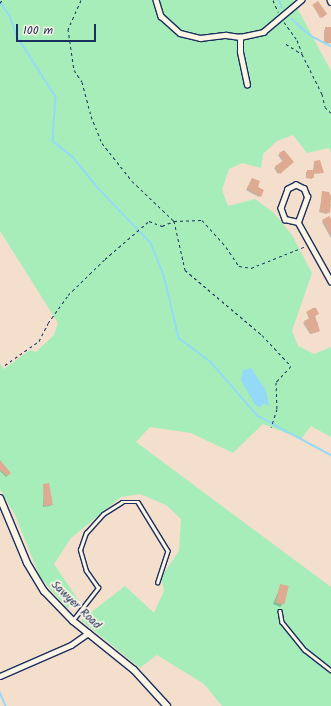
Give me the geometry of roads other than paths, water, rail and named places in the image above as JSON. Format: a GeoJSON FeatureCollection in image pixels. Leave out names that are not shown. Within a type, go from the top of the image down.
{"type":"FeatureCollection","features":[{"type":"Feature","properties":{"kind":"street"},"geometry":{"type":"LineString","coordinates":[[156,0],[161,16],[180,32],[200,38],[226,35],[240,37],[263,32],[280,15],[301,0]]}},
{"type":"Feature","properties":{"kind":"street"},"geometry":{"type":"LineString","coordinates":[[240,37],[240,52],[247,85]]}},
{"type":"Feature","properties":{"kind":"street"},"geometry":{"type":"LineString","coordinates":[[298,222],[307,197],[304,189],[296,185],[288,190],[281,208],[285,219],[298,222],[331,281]]}},
{"type":"Feature","properties":{"kind":"street","name":"Sawyer Road"},"geometry":{"type":"LineString","coordinates":[[0,498],[35,577],[52,600],[88,633],[134,670],[167,706]]}},
{"type":"Feature","properties":{"kind":"street"},"geometry":{"type":"LineString","coordinates":[[0,676],[70,646],[88,633]]}},
{"type":"Feature","properties":{"kind":"lane"},"geometry":{"type":"LineString","coordinates":[[73,620],[98,588],[86,571],[80,550],[86,533],[103,514],[122,502],[138,502],[168,551],[158,582]]}},
{"type":"Feature","properties":{"kind":"lane"},"geometry":{"type":"LineString","coordinates":[[280,611],[282,622],[305,650],[331,670]]}},
{"type":"Feature","properties":{"kind":"water"},"geometry":{"type":"Polygon","coordinates":[[[251,368],[266,390],[269,406],[264,404],[260,407],[255,405],[241,380],[243,370],[251,368]]]}},
{"type":"Feature","properties":{"kind":"waterway"},"geometry":{"type":"LineString","coordinates":[[279,0],[282,7]]}},
{"type":"Feature","properties":{"kind":"waterway"},"geometry":{"type":"LineString","coordinates":[[0,2],[10,16],[17,36],[56,97],[53,141],[73,157],[99,189],[151,243],[164,275],[179,338],[211,362],[258,416],[331,455]]}},
{"type":"Feature","properties":{"kind":"waterway"},"geometry":{"type":"LineString","coordinates":[[292,19],[311,36],[331,46]]}},
{"type":"Feature","properties":{"kind":"waterway"},"geometry":{"type":"LineString","coordinates":[[0,692],[6,706]]}}]}
